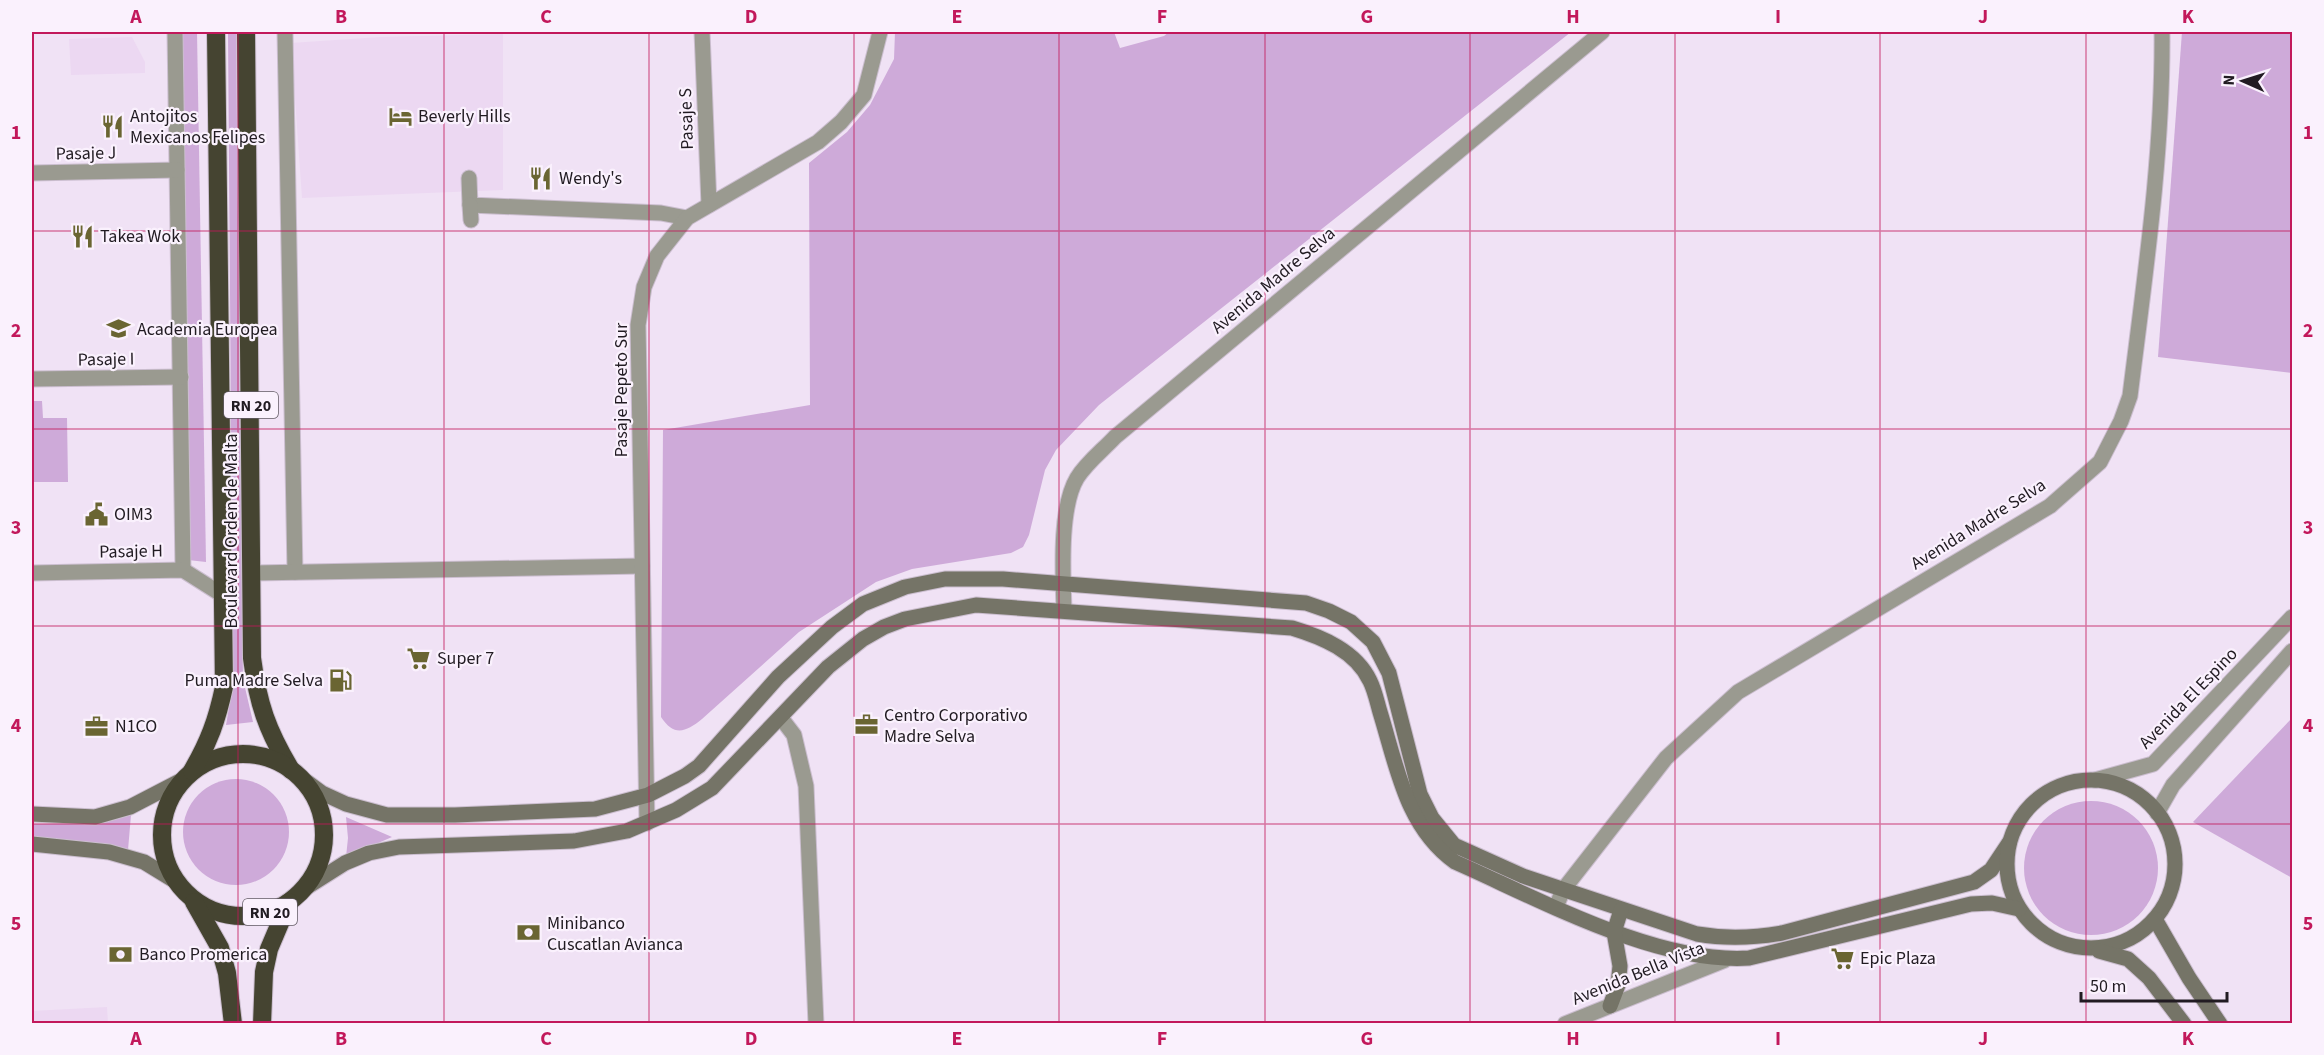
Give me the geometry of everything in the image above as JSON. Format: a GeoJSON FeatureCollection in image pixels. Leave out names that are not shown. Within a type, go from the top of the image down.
{"type":"FeatureCollection","features":[{"type":"Feature","properties":{"kind":"highway","name":"Boulevard Orden de Malta"},"geometry":{"type":"LineString","coordinates":[[187,776],[213,730],[224,687],[216,32]]}},
{"type":"Feature","properties":{"kind":"highway","name":"Boulevard Orden de Malta"},"geometry":{"type":"LineString","coordinates":[[246,32],[253,573],[252,658],[257,692],[265,720],[295,773]]}},
{"type":"Feature","properties":{"kind":"highway","name":"RN 20"},"geometry":{"type":"LineString","coordinates":[[193,900],[217,913],[243,917],[271,912],[289,902],[304,889],[321,859],[324,829],[316,800],[295,773],[274,759],[245,753],[216,758],[187,776],[168,803],[162,829],[164,856],[175,880],[193,900],[220,948],[227,973],[233,1023]]}},
{"type":"Feature","properties":{"kind":"highway","name":"RN 20"},"geometry":{"type":"LineString","coordinates":[[262,1023],[264,972],[268,949],[289,902]]}},
{"type":"Feature","properties":{"kind":"street"},"geometry":{"type":"LineString","coordinates":[[175,32],[183,570]]}},
{"type":"Feature","properties":{"kind":"street"},"geometry":{"type":"LineString","coordinates":[[285,32],[295,572]]}},
{"type":"Feature","properties":{"kind":"street","name":"Pasaje S"},"geometry":{"type":"LineString","coordinates":[[702,32],[709,205]]}},
{"type":"Feature","properties":{"kind":"street","name":"Pasaje Pepeto Sur"},"geometry":{"type":"LineString","coordinates":[[647,822],[638,325],[644,287],[657,256],[687,218],[818,142],[841,122],[864,95],[880,32]]}},
{"type":"Feature","properties":{"kind":"street","name":"Avenida Madre Selva"},"geometry":{"type":"LineString","coordinates":[[1064,610],[1063,583],[1068,498],[1078,477],[1091,462],[1115,437],[1602,32]]}},
{"type":"Feature","properties":{"kind":"street","name":"Avenida Madre Selva"},"geometry":{"type":"LineString","coordinates":[[1556,907],[1563,890],[1666,758],[1738,692],[2050,506],[2100,462],[2121,421],[2130,396],[2153,215],[2163,95],[2163,32]]}},
{"type":"Feature","properties":{"kind":"street","name":"Pasaje J"},"geometry":{"type":"LineString","coordinates":[[32,173],[177,170]]}},
{"type":"Feature","properties":{"kind":"street"},"geometry":{"type":"LineString","coordinates":[[469,178],[470,212],[661,213],[687,218]]}},
{"type":"Feature","properties":{"kind":"street","name":"Pasaje I"},"geometry":{"type":"LineString","coordinates":[[32,380],[181,377]]}},
{"type":"Feature","properties":{"kind":"street"},"geometry":{"type":"LineString","coordinates":[[253,573],[642,566]]}},
{"type":"Feature","properties":{"kind":"street","name":"Pasaje H"},"geometry":{"type":"LineString","coordinates":[[32,573],[183,570],[224,596]]}},
{"type":"Feature","properties":{"kind":"street"},"geometry":{"type":"LineString","coordinates":[[295,773],[322,793],[346,804],[387,815],[455,815],[595,809],[648,795],[699,766],[778,677],[832,627],[863,604],[905,587],[945,579],[1003,579],[1305,603],[1351,622],[1373,642],[1389,673],[1420,794],[1432,818],[1445,835],[1454,845],[1523,876],[1697,934],[1719,938],[1759,937],[1782,933],[1974,882],[1991,870],[2009,843],[2022,815],[2044,794],[2068,783],[2095,780],[2125,787],[2138,795],[2157,813],[2169,833],[2174,855],[2174,878],[2167,900],[2155,919],[2127,940],[2116,945],[2093,949]]}},
{"type":"Feature","properties":{"kind":"street"},"geometry":{"type":"LineString","coordinates":[[304,889],[345,863],[369,853],[399,847],[574,841],[627,831],[676,810],[712,789],[781,718],[813,681],[863,639],[884,627],[905,619],[976,605],[1292,628],[1314,634],[1334,644],[1352,657],[1370,680],[1407,803],[1440,852],[1455,862],[1614,932],[1690,955],[1725,960],[1749,958],[1971,904],[1992,903],[2019,909]]}},
{"type":"Feature","properties":{"kind":"street","name":"Avenida El Espino"},"geometry":{"type":"LineString","coordinates":[[2095,780],[2154,764],[2292,617]]}},
{"type":"Feature","properties":{"kind":"street"},"geometry":{"type":"LineString","coordinates":[[2157,813],[2173,785],[2292,651]]}},
{"type":"Feature","properties":{"kind":"street"},"geometry":{"type":"LineString","coordinates":[[781,718],[795,735],[806,786],[816,1023]]}},
{"type":"Feature","properties":{"kind":"street"},"geometry":{"type":"LineString","coordinates":[[32,814],[95,817],[130,807],[187,776]]}},
{"type":"Feature","properties":{"kind":"street"},"geometry":{"type":"LineString","coordinates":[[2009,843],[2008,877],[2012,893],[2019,909],[2030,923],[2043,934],[2067,945],[2093,949],[2128,959],[2149,978],[2184,1023]]}},
{"type":"Feature","properties":{"kind":"street"},"geometry":{"type":"LineString","coordinates":[[32,844],[109,852],[144,862],[175,880]]}},
{"type":"Feature","properties":{"kind":"street"},"geometry":{"type":"LineString","coordinates":[[1610,1006],[1618,985],[1620,966],[1614,932],[1621,910]]}},
{"type":"Feature","properties":{"kind":"street"},"geometry":{"type":"LineString","coordinates":[[2155,919],[2189,978],[2220,1023]]}},
{"type":"Feature","properties":{"kind":"street","name":"Avenida Bella Vista"},"geometry":{"type":"LineString","coordinates":[[1565,1023],[1725,960]]}},
{"type":"Feature","properties":{"kind":"shaded area"},"geometry":{"type":"Polygon","coordinates":[[[179,32],[197,32],[206,562],[188,560],[179,32]]]}},
{"type":"Feature","properties":{"kind":"shaded area"},"geometry":{"type":"Polygon","coordinates":[[[228,32],[236,32],[243,679],[253,722],[226,725],[233,684],[228,32]]]}},
{"type":"Feature","properties":{"kind":"shaded area"},"geometry":{"type":"Polygon","coordinates":[[[895,32],[1114,32],[1120,48],[1164,36],[1169,32],[1571,32],[1099,405],[1056,450],[1045,470],[1029,535],[1023,547],[1011,553],[912,569],[876,582],[799,632],[702,719],[685,729],[675,730],[661,717],[663,430],[810,405],[809,163],[847,132],[870,105],[894,59],[895,32]]]}},
{"type":"Feature","properties":{"kind":"shaded area"},"geometry":{"type":"Polygon","coordinates":[[[2182,32],[2292,32],[2292,373],[2158,357],[2182,32]]]}},
{"type":"Feature","properties":{"kind":"shaded area","name":"Beverly Hills"},"geometry":{"type":"Polygon","coordinates":[[[503,34],[503,190],[302,198],[291,43],[381,37],[503,34]]]}},
{"type":"Feature","properties":{"kind":"shaded area"},"geometry":{"type":"Polygon","coordinates":[[[132,37],[145,62],[145,73],[71,75],[69,39],[132,37]]]}},
{"type":"Feature","properties":{"kind":"shaded area"},"geometry":{"type":"Polygon","coordinates":[[[32,401],[42,401],[43,418],[67,418],[68,482],[32,482],[32,401]]]}},
{"type":"Feature","properties":{"kind":"shaded area"},"geometry":{"type":"Polygon","coordinates":[[[2292,718],[2292,878],[2193,822],[2292,718]]]}},
{"type":"Feature","properties":{"kind":"shaded area"},"geometry":{"type":"Polygon","coordinates":[[[236,779],[256,783],[273,795],[285,812],[289,832],[285,852],[273,869],[256,881],[236,885],[216,881],[199,869],[187,852],[183,832],[187,812],[199,795],[216,783],[236,779]]]}},
{"type":"Feature","properties":{"kind":"shaded area"},"geometry":{"type":"Polygon","coordinates":[[[2091,801],[2117,806],[2139,820],[2153,842],[2158,868],[2153,894],[2139,916],[2117,930],[2091,935],[2065,930],[2043,916],[2029,894],[2024,868],[2029,842],[2043,820],[2065,806],[2091,801]]]}},
{"type":"Feature","properties":{"kind":"shaded area"},"geometry":{"type":"Polygon","coordinates":[[[131,815],[128,850],[32,838],[32,824],[99,824],[131,815]]]}},
{"type":"Feature","properties":{"kind":"shaded area"},"geometry":{"type":"Polygon","coordinates":[[[346,817],[392,837],[346,857],[348,838],[346,817]]]}},
{"type":"Feature","properties":{"kind":"shaded area"},"geometry":{"type":"Polygon","coordinates":[[[107,1007],[108,1023],[32,1023],[32,1011],[107,1007]]]}},
{"type":"Feature","properties":{"kind":"place","name":"Beverly Hills"},"geometry":{"type":"Point","coordinates":[400,116]}},
{"type":"Feature","properties":{"kind":"place","name":"Antojitos Mexicanos Felipes"},"geometry":{"type":"Point","coordinates":[112,126]}},
{"type":"Feature","properties":{"kind":"place","name":"Wendy's"},"geometry":{"type":"Point","coordinates":[541,178]}},
{"type":"Feature","properties":{"kind":"place","name":"Takea Wok"},"geometry":{"type":"Point","coordinates":[82,236]}},
{"type":"Feature","properties":{"kind":"place","name":"Academia Europea"},"geometry":{"type":"Point","coordinates":[119,329]}},
{"type":"Feature","properties":{"kind":"place","name":"OIM3"},"geometry":{"type":"Point","coordinates":[96,514]}},
{"type":"Feature","properties":{"kind":"place","name":"Super 7"},"geometry":{"type":"Point","coordinates":[419,658]}},
{"type":"Feature","properties":{"kind":"place","name":"Puma Madre Selva"},"geometry":{"type":"Point","coordinates":[341,680]}},
{"type":"Feature","properties":{"kind":"place","name":"Centro Corporativo Madre Selva"},"geometry":{"type":"Point","coordinates":[866,725]}},
{"type":"Feature","properties":{"kind":"place","name":"N1CO"},"geometry":{"type":"Point","coordinates":[97,726]}},
{"type":"Feature","properties":{"kind":"place","name":"Minibanco Cuscatlan Avianca"},"geometry":{"type":"Point","coordinates":[529,933]}},
{"type":"Feature","properties":{"kind":"place","name":"Banco Promerica"},"geometry":{"type":"Point","coordinates":[121,954]}},
{"type":"Feature","properties":{"kind":"place","name":"Epic Plaza"},"geometry":{"type":"Point","coordinates":[1842,958]}}]}
